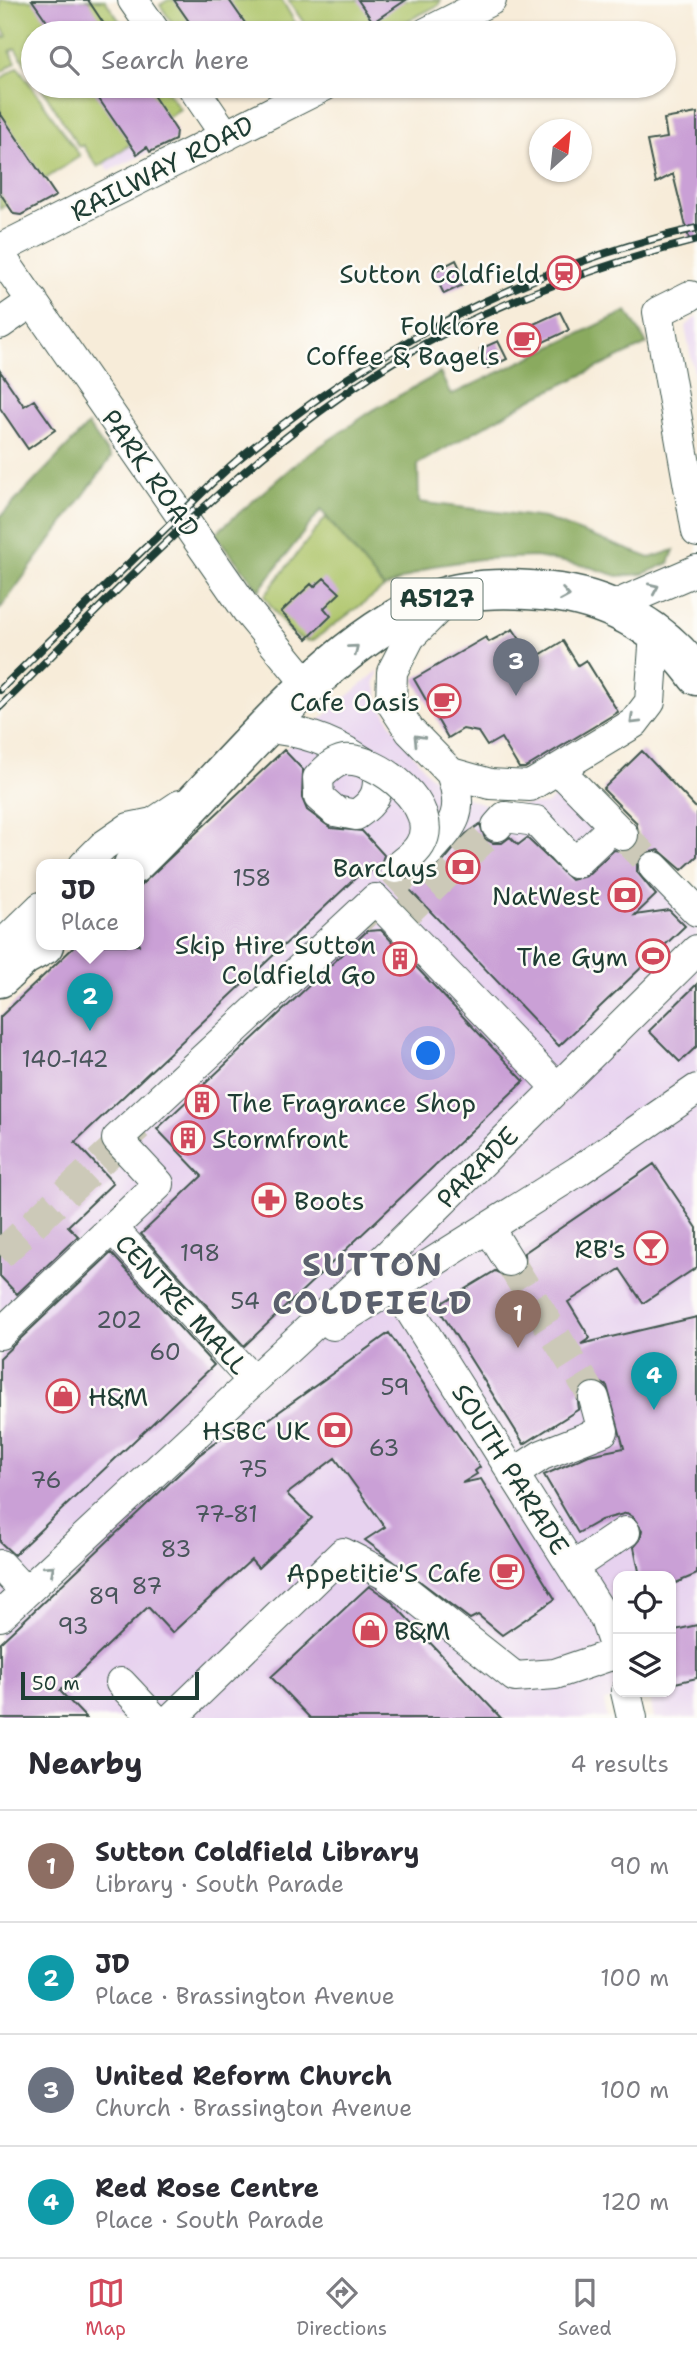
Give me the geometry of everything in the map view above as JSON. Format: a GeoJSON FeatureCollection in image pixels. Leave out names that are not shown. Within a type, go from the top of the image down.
{"type":"FeatureCollection","features":[{"type":"Feature","properties":{"kind":"main road","name":"A5127"},"geometry":{"type":"LineString","coordinates":[[131,847],[217,782],[309,686],[378,631],[430,601],[452,595],[511,589],[568,594],[611,607],[655,633],[697,676]]}},
{"type":"Feature","properties":{"kind":"main road"},"geometry":{"type":"LineString","coordinates":[[0,978],[24,956],[36,949]]}},
{"type":"Feature","properties":{"kind":"street"},"geometry":{"type":"LineString","coordinates":[[133,0],[148,21]]}},
{"type":"Feature","properties":{"kind":"street"},"geometry":{"type":"LineString","coordinates":[[446,21],[477,3]]}},
{"type":"Feature","properties":{"kind":"street"},"geometry":{"type":"LineString","coordinates":[[200,98],[226,136]]}},
{"type":"Feature","properties":{"kind":"street","name":"RAILWAY ROAD"},"geometry":{"type":"LineString","coordinates":[[0,249],[300,98]]}},
{"type":"Feature","properties":{"kind":"street","name":"PARK ROAD"},"geometry":{"type":"LineString","coordinates":[[0,255],[248,612],[309,686]]}},
{"type":"Feature","properties":{"kind":"street"},"geometry":{"type":"LineString","coordinates":[[691,296],[658,312],[687,414],[697,532]]}},
{"type":"Feature","properties":{"kind":"street"},"geometry":{"type":"LineString","coordinates":[[0,324],[33,301]]}},
{"type":"Feature","properties":{"kind":"street"},"geometry":{"type":"LineString","coordinates":[[611,607],[697,570]]}},
{"type":"Feature","properties":{"kind":"street"},"geometry":{"type":"LineString","coordinates":[[425,856],[451,827],[460,798],[451,773],[410,731],[391,702],[392,672],[410,637],[452,595]]}},
{"type":"Feature","properties":{"kind":"street"},"geometry":{"type":"LineString","coordinates":[[451,773],[490,784],[530,786],[634,723],[650,702],[655,633]]}},
{"type":"Feature","properties":{"kind":"street"},"geometry":{"type":"LineString","coordinates":[[268,728],[296,730],[314,736],[365,762],[371,767],[378,772],[379,792],[372,804],[356,815],[335,811],[318,797],[318,778],[332,764],[345,760],[362,762],[372,768],[381,773],[406,789],[418,802],[424,828],[421,845],[396,868]]}},
{"type":"Feature","properties":{"kind":"street"},"geometry":{"type":"LineString","coordinates":[[497,825],[505,817],[536,821],[575,863],[618,830],[558,769]]}},
{"type":"Feature","properties":{"kind":"street"},"geometry":{"type":"LineString","coordinates":[[90,859],[103,846],[131,847]]}},
{"type":"Feature","properties":{"kind":"street"},"geometry":{"type":"LineString","coordinates":[[654,867],[697,911]]}},
{"type":"Feature","properties":{"kind":"street"},"geometry":{"type":"LineString","coordinates":[[0,1334],[159,1184],[117,1139],[375,899],[557,1088]]}},
{"type":"Feature","properties":{"kind":"street"},"geometry":{"type":"LineString","coordinates":[[0,947],[36,912]]}},
{"type":"Feature","properties":{"kind":"street","name":"PARADE"},"geometry":{"type":"LineString","coordinates":[[252,1380],[325,1331],[387,1274],[557,1088],[697,950]]}},
{"type":"Feature","properties":{"kind":"street"},"geometry":{"type":"LineString","coordinates":[[387,1274],[488,1227],[578,1171],[697,1089]]}},
{"type":"Feature","properties":{"kind":"street"},"geometry":{"type":"LineString","coordinates":[[488,1227],[509,1261]]}},
{"type":"Feature","properties":{"kind":"street","name":"CENTRE MALL"},"geometry":{"type":"LineString","coordinates":[[112,1228],[252,1380]]}},
{"type":"Feature","properties":{"kind":"street","name":"PARADE"},"geometry":{"type":"LineString","coordinates":[[0,1616],[252,1380],[387,1274]]}},
{"type":"Feature","properties":{"kind":"street","name":"SOUTH PARADE"},"geometry":{"type":"LineString","coordinates":[[387,1274],[573,1567],[605,1619],[613,1641]]}},
{"type":"Feature","properties":{"kind":"street"},"geometry":{"type":"LineString","coordinates":[[513,1474],[542,1455],[603,1431],[594,1398]]}},
{"type":"Feature","properties":{"kind":"street"},"geometry":{"type":"LineString","coordinates":[[573,1567],[625,1532]]}},
{"type":"Feature","properties":{"kind":"street"},"geometry":{"type":"LineString","coordinates":[[172,1718],[344,1553],[386,1576],[515,1676],[555,1674],[613,1657]]}},
{"type":"Feature","properties":{"kind":"street"},"geometry":{"type":"LineString","coordinates":[[0,1565],[25,1592]]}},
{"type":"Feature","properties":{"kind":"street"},"geometry":{"type":"LineString","coordinates":[[121,1683],[154,1718]]}},
{"type":"Feature","properties":{"kind":"street"},"geometry":{"type":"LineString","coordinates":[[627,1697],[632,1718]]}},
{"type":"Feature","properties":{"kind":"shaded area"},"geometry":{"type":"Polygon","coordinates":[[[168,118],[176,130],[175,140],[109,171],[104,163],[168,118]]]}},
{"type":"Feature","properties":{"kind":"shaded area"},"geometry":{"type":"Polygon","coordinates":[[[697,316],[697,383],[696,383],[685,327],[697,316]]]}},
{"type":"Feature","properties":{"kind":"shaded area"},"geometry":{"type":"Polygon","coordinates":[[[379,670],[375,682],[379,701],[393,727],[429,775],[469,799],[491,806],[547,804],[568,784],[697,916],[697,1718],[654,1718],[650,1697],[676,1697],[676,1571],[613,1571],[613,1697],[620,1697],[604,1701],[607,1718],[0,1718],[0,1017],[129,950],[144,950],[144,882],[284,750],[379,670]]]}},
{"type":"Feature","properties":{"kind":"green space"},"geometry":{"type":"Polygon","coordinates":[[[0,0],[105,0],[120,21],[21,21],[21,57],[15,48],[10,51],[16,62],[0,73],[0,32],[4,38],[7,36],[0,25],[0,0]]]}},
{"type":"Feature","properties":{"kind":"green space"},"geometry":{"type":"Polygon","coordinates":[[[168,0],[282,0],[294,21],[171,21],[160,5],[168,0]]]}},
{"type":"Feature","properties":{"kind":"green space"},"geometry":{"type":"Polygon","coordinates":[[[288,0],[440,0],[439,5],[407,21],[303,21],[288,0]]]}},
{"type":"Feature","properties":{"kind":"green space"},"geometry":{"type":"Polygon","coordinates":[[[18,67],[21,71],[21,98],[40,98],[80,156],[0,209],[0,79],[18,67]]]}},
{"type":"Feature","properties":{"kind":"green space"},"geometry":{"type":"Polygon","coordinates":[[[48,98],[172,98],[180,109],[98,167],[83,145],[79,147],[48,98]]]}},
{"type":"Feature","properties":{"kind":"green space"},"geometry":{"type":"Polygon","coordinates":[[[627,311],[647,344],[530,400],[418,464],[419,502],[544,518],[650,558],[674,550],[669,563],[643,574],[618,576],[586,566],[535,557],[480,559],[433,566],[384,588],[321,510],[259,590],[215,534],[300,460],[373,410],[440,373],[451,395],[627,311]]]}},
{"type":"Feature","properties":{"kind":"green space"},"geometry":{"type":"Polygon","coordinates":[[[88,425],[111,458],[0,609],[0,517],[88,425]]]}},
{"type":"Feature","properties":{"kind":"green space"},"geometry":{"type":"Polygon","coordinates":[[[326,517],[384,588],[312,641],[304,640],[285,625],[264,596],[326,517]]]}},
{"type":"Feature","properties":{"kind":"building"},"geometry":{"type":"Polygon","coordinates":[[[32,0],[88,0],[102,21],[47,21],[32,0]]]}},
{"type":"Feature","properties":{"kind":"building"},"geometry":{"type":"Polygon","coordinates":[[[174,0],[229,0],[244,21],[189,21],[174,0]]]}},
{"type":"Feature","properties":{"kind":"building"},"geometry":{"type":"Polygon","coordinates":[[[358,0],[406,0],[374,21],[358,0]]]}},
{"type":"Feature","properties":{"kind":"building"},"geometry":{"type":"Polygon","coordinates":[[[98,98],[155,98],[176,130],[175,140],[150,152],[147,147],[137,154],[98,98]]]}},
{"type":"Feature","properties":{"kind":"building"},"geometry":{"type":"Polygon","coordinates":[[[0,113],[56,196],[21,215],[14,214],[0,193],[0,113]]]}},
{"type":"Feature","properties":{"kind":"building"},"geometry":{"type":"Polygon","coordinates":[[[697,113],[697,242],[690,243],[673,174],[656,183],[647,141],[667,138],[664,119],[697,113]]]}},
{"type":"Feature","properties":{"kind":"building"},"geometry":{"type":"Polygon","coordinates":[[[456,260],[467,283],[444,294],[433,272],[456,260]]]}},
{"type":"Feature","properties":{"kind":"building"},"geometry":{"type":"Polygon","coordinates":[[[560,312],[569,330],[535,346],[527,327],[560,312]]]}},
{"type":"Feature","properties":{"kind":"building"},"geometry":{"type":"Polygon","coordinates":[[[498,341],[507,359],[488,368],[480,349],[498,341]]]}},
{"type":"Feature","properties":{"kind":"building"},"geometry":{"type":"Polygon","coordinates":[[[0,371],[24,406],[34,400],[55,430],[28,449],[0,408],[0,371]]]}},
{"type":"Feature","properties":{"kind":"building"},"geometry":{"type":"Polygon","coordinates":[[[324,578],[340,593],[324,608],[331,616],[307,639],[281,612],[311,584],[314,587],[324,578]]]}},
{"type":"Feature","properties":{"kind":"building"},"geometry":{"type":"Polygon","coordinates":[[[513,629],[533,659],[563,641],[578,665],[586,660],[618,712],[525,768],[519,768],[501,738],[487,746],[478,732],[463,729],[448,738],[414,679],[486,637],[489,642],[513,629]]]}},
{"type":"Feature","properties":{"kind":"building"},"geometry":{"type":"Polygon","coordinates":[[[284,750],[303,770],[302,798],[307,810],[331,828],[362,831],[384,855],[379,871],[364,870],[75,1142],[113,1183],[68,1226],[78,1236],[17,1294],[0,1276],[0,1017],[71,950],[144,950],[144,882],[284,750]]]}},
{"type":"Feature","properties":{"kind":"building"},"geometry":{"type":"Polygon","coordinates":[[[642,751],[697,809],[697,856],[682,870],[659,850],[642,854],[637,862],[637,872],[656,895],[635,915],[669,910],[685,926],[559,1046],[409,889],[425,873],[438,868],[466,834],[480,824],[485,839],[493,843],[502,843],[510,837],[518,845],[527,838],[571,880],[586,876],[614,850],[627,852],[635,848],[640,839],[636,822],[603,789],[642,751]]]}},
{"type":"Feature","properties":{"kind":"building"},"geometry":{"type":"Polygon","coordinates":[[[381,930],[524,1081],[244,1346],[141,1234],[202,1176],[157,1129],[367,931],[381,930]]]}},
{"type":"Feature","properties":{"kind":"building"},"geometry":{"type":"Polygon","coordinates":[[[697,984],[697,1046],[680,1062],[649,1031],[697,984]]]}},
{"type":"Feature","properties":{"kind":"building"},"geometry":{"type":"Polygon","coordinates":[[[654,1164],[697,1228],[697,1267],[643,1303],[620,1269],[568,1302],[590,1338],[581,1344],[697,1317],[697,1574],[676,1583],[676,1571],[639,1571],[634,1547],[640,1540],[642,1530],[627,1513],[601,1520],[578,1533],[544,1475],[589,1455],[624,1448],[607,1386],[598,1381],[582,1385],[577,1394],[579,1409],[524,1444],[437,1306],[495,1271],[509,1278],[519,1275],[525,1269],[524,1253],[654,1164]]]}},
{"type":"Feature","properties":{"kind":"building"},"geometry":{"type":"Polygon","coordinates":[[[111,1253],[214,1365],[14,1555],[0,1542],[0,1358],[111,1253]]]}},
{"type":"Feature","properties":{"kind":"building"},"geometry":{"type":"Polygon","coordinates":[[[389,1333],[480,1467],[475,1471],[477,1474],[462,1483],[481,1479],[555,1599],[502,1635],[478,1615],[470,1619],[365,1540],[385,1527],[335,1458],[287,1494],[312,1518],[258,1568],[251,1560],[172,1633],[148,1607],[60,1691],[86,1718],[0,1718],[0,1643],[199,1455],[236,1427],[244,1437],[389,1333]]]}},
{"type":"Feature","properties":{"kind":"building","name":"B&M"},"geometry":{"type":"Polygon","coordinates":[[[369,1586],[390,1600],[501,1718],[310,1718],[271,1677],[369,1586]]]}},
{"type":"Feature","properties":{"kind":"building"},"geometry":{"type":"Polygon","coordinates":[[[697,1625],[697,1678],[676,1683],[676,1634],[676,1630],[697,1625]]]}},
{"type":"Feature","properties":{"kind":"tunnel"},"geometry":{"type":"LineString","coordinates":[[397,921],[497,826]]}},
{"type":"Feature","properties":{"kind":"tunnel"},"geometry":{"type":"LineString","coordinates":[[623,835],[654,867]]}},
{"type":"Feature","properties":{"kind":"tunnel"},"geometry":{"type":"LineString","coordinates":[[358,920],[425,856]]}},
{"type":"Feature","properties":{"kind":"tunnel"},"geometry":{"type":"LineString","coordinates":[[0,1255],[138,1126]]}},
{"type":"Feature","properties":{"kind":"tunnel"},"geometry":{"type":"LineString","coordinates":[[509,1261],[594,1398]]}},
{"type":"Feature","properties":{"kind":"railway"},"geometry":{"type":"LineString","coordinates":[[0,690],[226,470],[287,421],[340,384],[395,349],[511,290],[571,265],[697,228]]}},
{"type":"Feature","properties":{"kind":"railway"},"geometry":{"type":"LineString","coordinates":[[0,707],[187,523],[286,437],[338,398],[393,362],[503,305],[579,275],[697,240]]}},
{"type":"Feature","properties":{"kind":"place","name":"Sutton Coldfield"},"geometry":{"type":"Point","coordinates":[564,273]}},
{"type":"Feature","properties":{"kind":"place","name":"Folklore Coffee & Bagels"},"geometry":{"type":"Point","coordinates":[524,340]}},
{"type":"Feature","properties":{"kind":"place","name":"United Reform Church"},"geometry":{"type":"Point","coordinates":[516,696]}},
{"type":"Feature","properties":{"kind":"place","name":"Cafe Oasis"},"geometry":{"type":"Point","coordinates":[444,701]}},
{"type":"Feature","properties":{"kind":"place","name":"Barclays"},"geometry":{"type":"Point","coordinates":[463,867]}},
{"type":"Feature","properties":{"kind":"place","name":"NatWest"},"geometry":{"type":"Point","coordinates":[625,895]}},
{"type":"Feature","properties":{"kind":"place","name":"The Gym"},"geometry":{"type":"Point","coordinates":[653,956]}},
{"type":"Feature","properties":{"kind":"place","name":"Skip Hire Sutton Coldfield Go"},"geometry":{"type":"Point","coordinates":[400,959]}},
{"type":"Feature","properties":{"kind":"place","name":"JD"},"geometry":{"type":"Point","coordinates":[90,1031]}},
{"type":"Feature","properties":{"kind":"place","name":"The Fragrance Shop"},"geometry":{"type":"Point","coordinates":[202,1102]}},
{"type":"Feature","properties":{"kind":"place","name":"Stormfront"},"geometry":{"type":"Point","coordinates":[188,1138]}},
{"type":"Feature","properties":{"kind":"place","name":"Boots"},"geometry":{"type":"Point","coordinates":[269,1200]}},
{"type":"Feature","properties":{"kind":"place","name":"RB's"},"geometry":{"type":"Point","coordinates":[651,1248]}},
{"type":"Feature","properties":{"kind":"place","name":"Sutton Coldfield Library"},"geometry":{"type":"Point","coordinates":[518,1348]}},
{"type":"Feature","properties":{"kind":"place","name":"H&M"},"geometry":{"type":"Point","coordinates":[63,1396]}},
{"type":"Feature","properties":{"kind":"place","name":"Red Rose Centre"},"geometry":{"type":"Point","coordinates":[654,1410]}},
{"type":"Feature","properties":{"kind":"place","name":"HSBC UK"},"geometry":{"type":"Point","coordinates":[335,1430]}},
{"type":"Feature","properties":{"kind":"place","name":"Appetitie'S Cafe"},"geometry":{"type":"Point","coordinates":[507,1572]}},
{"type":"Feature","properties":{"kind":"place","name":"B&M"},"geometry":{"type":"Point","coordinates":[370,1630]}},
{"type":"Feature","properties":{"kind":"district","name":"SUTTON COLDFIELD"},"geometry":{"type":"Point","coordinates":[373,1283]}}]}
